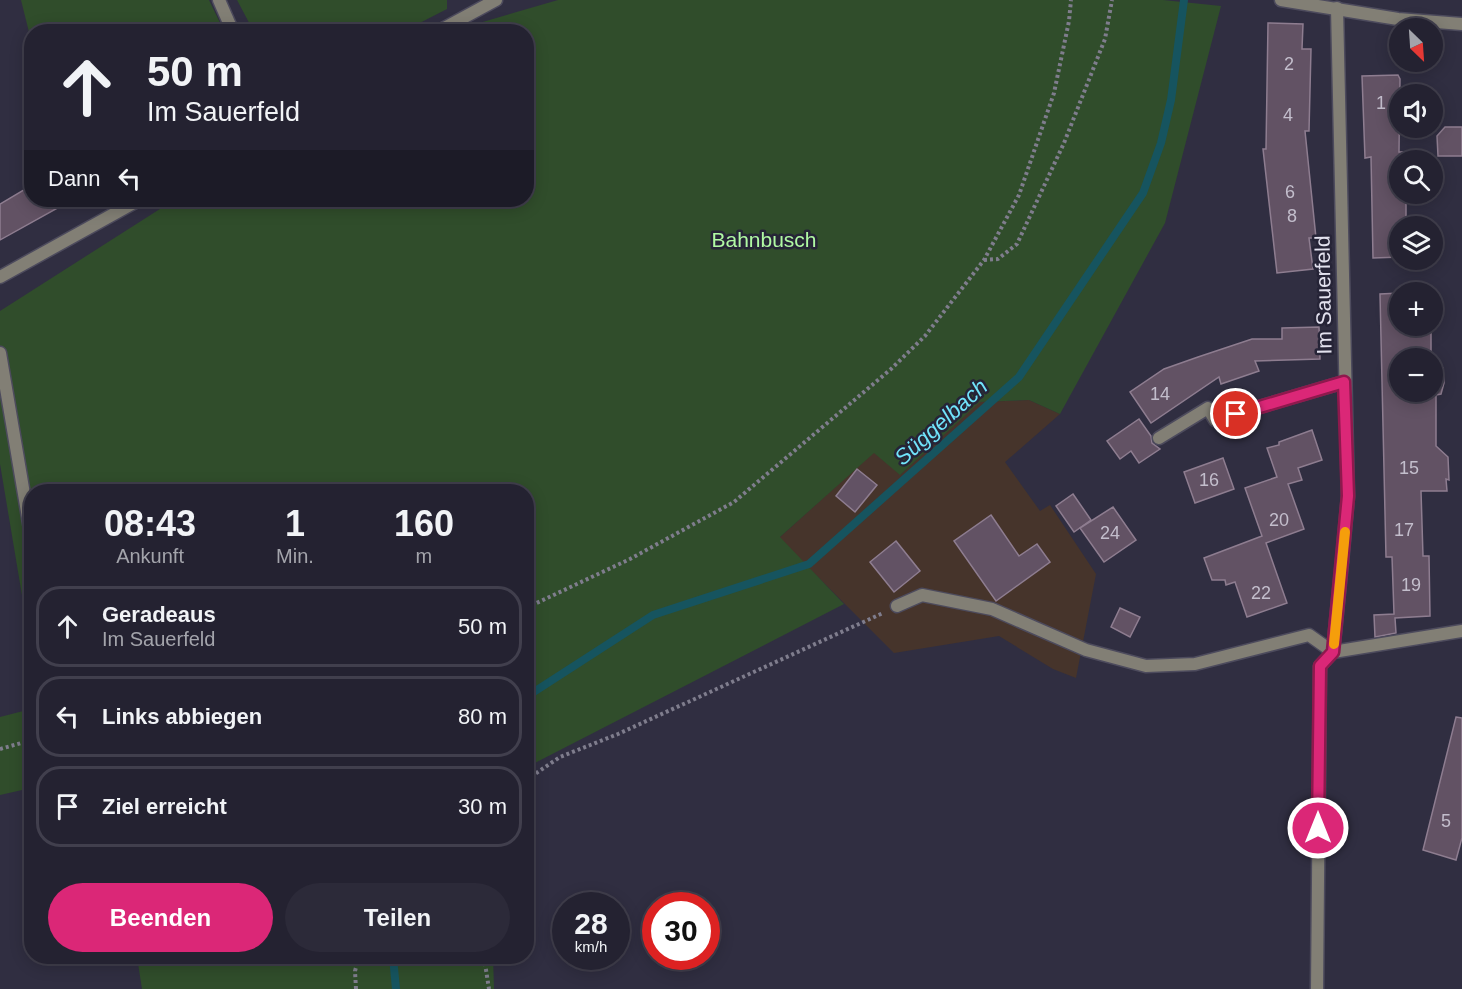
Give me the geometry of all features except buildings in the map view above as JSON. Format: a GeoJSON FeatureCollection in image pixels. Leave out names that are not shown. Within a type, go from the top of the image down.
{"type":"FeatureCollection","features":[{"type":"Feature","properties":{"kind":"street"},"geometry":{"type":"LineString","coordinates":[[219,0],[230,24]]}},
{"type":"Feature","properties":{"kind":"street"},"geometry":{"type":"LineString","coordinates":[[452,24],[496,0]]}},
{"type":"Feature","properties":{"kind":"street"},"geometry":{"type":"LineString","coordinates":[[1281,0],[1398,19],[1462,24]]}},
{"type":"Feature","properties":{"kind":"street","name":"Im Sauerfeld"},"geometry":{"type":"LineString","coordinates":[[1333,652],[1348,496],[1337,8]]}},
{"type":"Feature","properties":{"kind":"street"},"geometry":{"type":"LineString","coordinates":[[0,277],[126,207]]}},
{"type":"Feature","properties":{"kind":"street"},"geometry":{"type":"LineString","coordinates":[[0,353],[24,495]]}},
{"type":"Feature","properties":{"kind":"street"},"geometry":{"type":"LineString","coordinates":[[1159,438],[1208,408],[1215,420],[1344,382]]}},
{"type":"Feature","properties":{"kind":"street"},"geometry":{"type":"LineString","coordinates":[[897,606],[922,596],[992,609],[1086,650],[1146,666],[1195,664],[1309,635],[1333,652]]}},
{"type":"Feature","properties":{"kind":"street"},"geometry":{"type":"LineString","coordinates":[[1317,989],[1320,666],[1333,652],[1462,631]]}},
{"type":"Feature","properties":{"kind":"path"},"geometry":{"type":"LineString","coordinates":[[534,604],[630,559],[734,502],[891,369],[925,336],[984,260],[1019,195],[1054,93],[1069,21],[1071,0]]}},
{"type":"Feature","properties":{"kind":"path"},"geometry":{"type":"LineString","coordinates":[[984,260],[998,259],[1017,244],[1064,143],[1105,39],[1112,0]]}},
{"type":"Feature","properties":{"kind":"path"},"geometry":{"type":"LineString","coordinates":[[534,775],[560,757],[629,730],[897,606]]}},
{"type":"Feature","properties":{"kind":"path"},"geometry":{"type":"LineString","coordinates":[[0,749],[24,742]]}},
{"type":"Feature","properties":{"kind":"path"},"geometry":{"type":"LineString","coordinates":[[356,989],[357,964]]}},
{"type":"Feature","properties":{"kind":"path"},"geometry":{"type":"LineString","coordinates":[[485,964],[489,989]]}},
{"type":"Feature","properties":{"kind":"shaded area"},"geometry":{"type":"Polygon","coordinates":[[[1029,400],[1060,414],[1005,462],[1040,511],[1050,505],[1096,574],[1076,678],[1053,669],[999,636],[894,653],[779,538],[874,452],[901,474],[979,402],[1029,400]]]}},
{"type":"Feature","properties":{"kind":"green space"},"geometry":{"type":"Polygon","coordinates":[[[21,0],[209,0],[221,24],[27,24],[21,0]]]}},
{"type":"Feature","properties":{"kind":"green space"},"geometry":{"type":"Polygon","coordinates":[[[237,0],[447,0],[447,9],[418,24],[250,24],[237,0]]]}},
{"type":"Feature","properties":{"kind":"green space","name":"Bahnbusch"},"geometry":{"type":"Polygon","coordinates":[[[558,0],[1163,0],[1221,6],[1165,223],[1060,414],[1029,400],[980,402],[900,475],[874,453],[780,537],[844,604],[534,763],[534,484],[24,484],[24,607],[0,464],[0,311],[163,207],[534,207],[534,24],[476,24],[558,0]]]}},
{"type":"Feature","properties":{"kind":"green space"},"geometry":{"type":"Polygon","coordinates":[[[24,711],[24,790],[0,795],[0,717],[24,711]]]}},
{"type":"Feature","properties":{"kind":"green space"},"geometry":{"type":"Polygon","coordinates":[[[138,964],[493,964],[494,989],[142,989],[138,964]]]}},
{"type":"Feature","properties":{"kind":"waterway","name":"Süggelbach"},"geometry":{"type":"LineString","coordinates":[[534,692],[653,615],[809,564],[1019,377],[1143,193],[1161,143],[1171,100],[1184,0]]}},
{"type":"Feature","properties":{"kind":"waterway","name":"Süggelbach"},"geometry":{"type":"LineString","coordinates":[[394,964],[396,989]]}},
{"type":"Feature","properties":{"kind":"slow traffic"},"geometry":{"type":"LineString","coordinates":[[1334,644],[1345,532]]}},
{"type":"Feature","properties":{"kind":"route"},"geometry":{"type":"LineString","coordinates":[[1236,414],[1344,382],[1348,496],[1333,652],[1320,666],[1318,828]]}}]}
